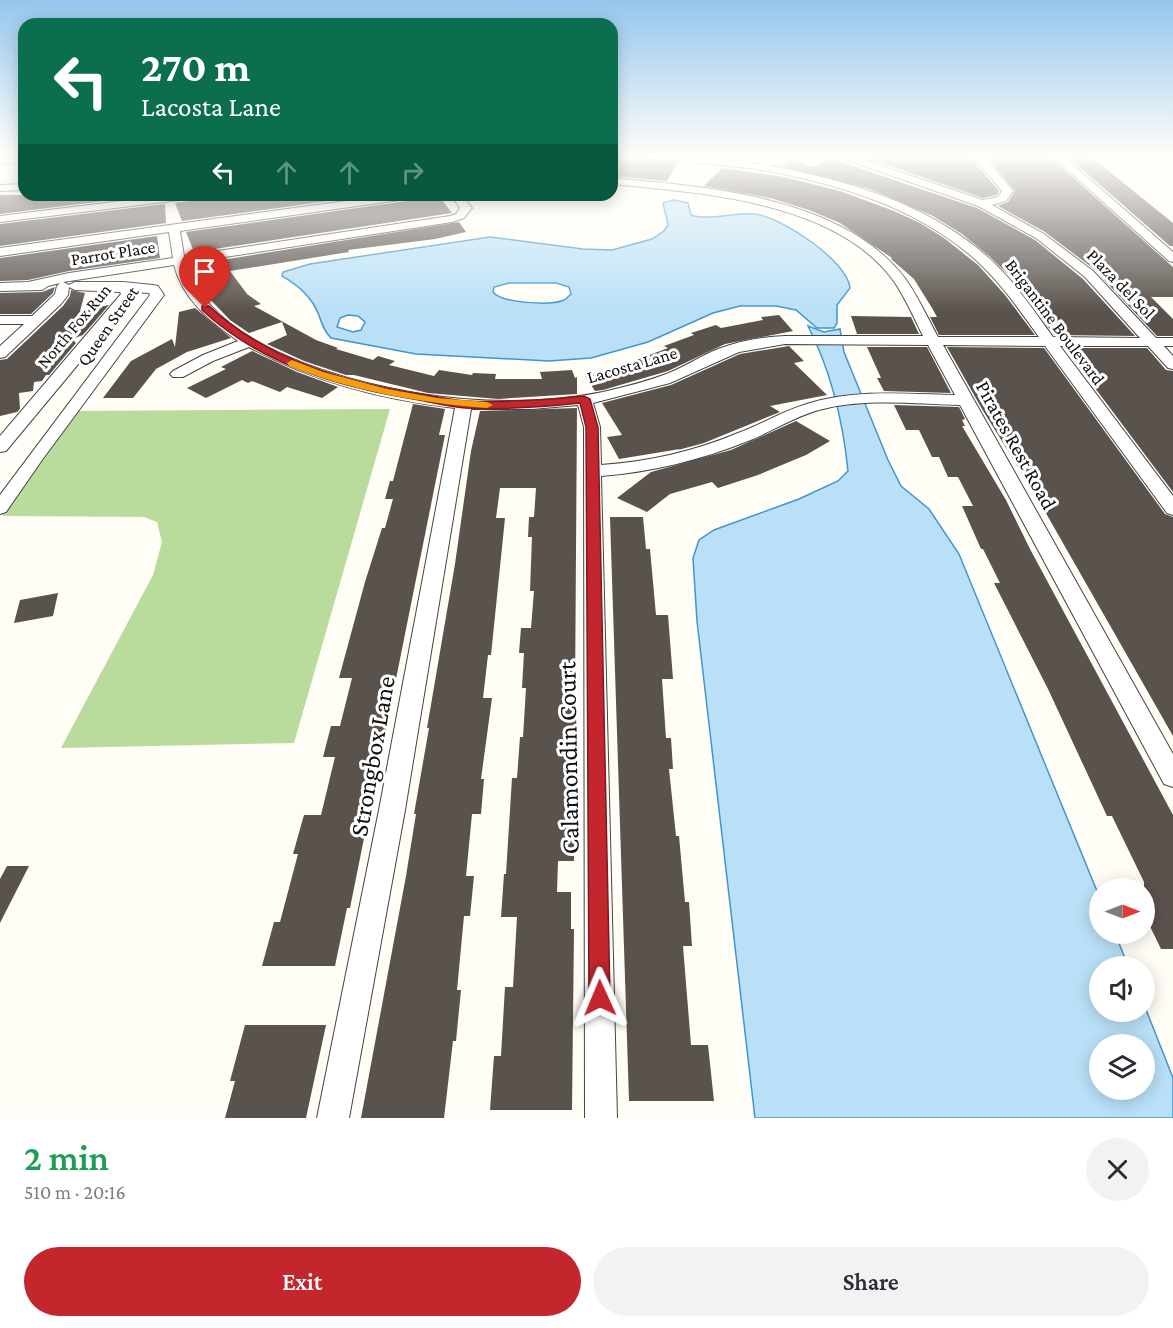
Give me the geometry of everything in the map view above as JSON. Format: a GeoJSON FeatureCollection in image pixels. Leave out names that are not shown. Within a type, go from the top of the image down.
{"type":"FeatureCollection","features":[{"type":"Feature","properties":{"kind":"street"},"geometry":{"type":"LineString","coordinates":[[0,219],[97,207]]}},
{"type":"Feature","properties":{"kind":"street"},"geometry":{"type":"LineString","coordinates":[[0,252],[328,207]]}},
{"type":"Feature","properties":{"kind":"street","name":"Parrot Place"},"geometry":{"type":"LineString","coordinates":[[29,286],[69,277],[452,219],[460,216],[465,207]]}},
{"type":"Feature","properties":{"kind":"street","name":"Pirates Rest Road"},"geometry":{"type":"LineString","coordinates":[[772,207],[813,220],[868,247],[889,265],[899,279],[1173,777]]}},
{"type":"Feature","properties":{"kind":"street","name":"Brigantine Boulevard"},"geometry":{"type":"LineString","coordinates":[[898,207],[946,232],[978,255],[994,270],[1173,509]]}},
{"type":"Feature","properties":{"kind":"street","name":"Plaza del Sol"},"geometry":{"type":"LineString","coordinates":[[988,207],[1027,228],[1063,252],[1089,274],[1173,365]]}},
{"type":"Feature","properties":{"kind":"street"},"geometry":{"type":"LineString","coordinates":[[1115,207],[1173,258]]}},
{"type":"Feature","properties":{"kind":"street","name":"Lacosta Lane"},"geometry":{"type":"LineString","coordinates":[[174,229],[180,261],[192,292],[223,325],[250,342],[278,358],[319,374],[386,392],[464,404],[539,404],[584,399],[651,384],[728,351],[764,342],[802,339],[1173,342]]}},
{"type":"Feature","properties":{"kind":"street"},"geometry":{"type":"LineString","coordinates":[[0,354],[61,295],[63,286]]}},
{"type":"Feature","properties":{"kind":"street","name":"Queen Street"},"geometry":{"type":"LineString","coordinates":[[0,287],[123,286],[153,289],[157,295],[35,457],[0,508]]}},
{"type":"Feature","properties":{"kind":"street","name":"North Fox Run"},"geometry":{"type":"LineString","coordinates":[[0,447],[124,300],[128,294],[123,286]]}},
{"type":"Feature","properties":{"kind":"street"},"geometry":{"type":"LineString","coordinates":[[0,320],[36,320]]}},
{"type":"Feature","properties":{"kind":"street"},"geometry":{"type":"LineString","coordinates":[[178,374],[208,358],[250,342]]}},
{"type":"Feature","properties":{"kind":"street","name":"Calamondin Court"},"geometry":{"type":"LineString","coordinates":[[584,399],[591,417],[593,471],[601,1118]]}},
{"type":"Feature","properties":{"kind":"street"},"geometry":{"type":"LineString","coordinates":[[593,471],[621,470],[693,454],[741,438],[798,412],[833,402],[966,400]]}},
{"type":"Feature","properties":{"kind":"street","name":"Strongbox Lane"},"geometry":{"type":"LineString","coordinates":[[333,1118],[392,810],[464,404]]}},
{"type":"Feature","properties":{"kind":"green space"},"geometry":{"type":"Polygon","coordinates":[[[390,409],[294,743],[61,748],[153,575],[162,542],[157,522],[144,517],[2,516],[78,411],[390,409]]]}},
{"type":"Feature","properties":{"kind":"water"},"geometry":{"type":"Polygon","coordinates":[[[664,207],[689,207],[691,215],[698,217],[755,214],[781,223],[796,232],[826,254],[838,265],[846,277],[850,288],[837,305],[837,323],[834,328],[817,328],[796,310],[776,306],[740,306],[713,313],[648,342],[591,358],[549,361],[416,354],[331,338],[324,329],[308,296],[282,276],[283,272],[310,264],[490,237],[583,249],[612,250],[652,239],[664,231],[668,225],[664,207]],[[509,283],[494,287],[493,292],[498,296],[516,301],[549,303],[565,300],[571,294],[569,287],[556,283],[509,283]],[[348,315],[340,318],[337,327],[353,332],[361,330],[365,322],[358,316],[348,315]]]}},
{"type":"Feature","properties":{"kind":"water"},"geometry":{"type":"Polygon","coordinates":[[[808,326],[824,332],[840,329],[844,352],[901,486],[929,509],[959,554],[1092,878],[1089,878],[1089,944],[1119,944],[1124,956],[1089,956],[1089,1022],[1151,1022],[1173,1078],[1173,1118],[755,1118],[697,621],[693,558],[699,540],[714,530],[799,499],[838,481],[848,471],[843,434],[823,360],[808,326]]]}},
{"type":"Feature","properties":{"kind":"building"},"geometry":{"type":"Polygon","coordinates":[[[0,207],[55,207],[0,214],[0,207]]]}},
{"type":"Feature","properties":{"kind":"building"},"geometry":{"type":"Polygon","coordinates":[[[139,207],[165,207],[166,223],[0,246],[0,224],[139,207]]]}},
{"type":"Feature","properties":{"kind":"building"},"geometry":{"type":"Polygon","coordinates":[[[177,207],[284,207],[182,221],[177,207]]]}},
{"type":"Feature","properties":{"kind":"building"},"geometry":{"type":"Polygon","coordinates":[[[363,207],[447,207],[452,213],[194,252],[186,232],[363,207]]]}},
{"type":"Feature","properties":{"kind":"building"},"geometry":{"type":"Polygon","coordinates":[[[800,207],[884,207],[920,223],[944,238],[978,265],[1005,295],[1035,335],[939,335],[930,317],[937,317],[914,279],[892,258],[840,223],[800,207]]]}},
{"type":"Feature","properties":{"kind":"building"},"geometry":{"type":"Polygon","coordinates":[[[912,207],[975,207],[1035,240],[1083,279],[1135,336],[1054,335],[1014,280],[962,234],[933,216],[912,207]]]}},
{"type":"Feature","properties":{"kind":"building"},"geometry":{"type":"Polygon","coordinates":[[[1000,207],[1106,207],[1173,267],[1173,297],[1151,297],[1173,319],[1173,336],[1157,336],[1094,269],[1045,232],[1000,207]]]}},
{"type":"Feature","properties":{"kind":"building"},"geometry":{"type":"Polygon","coordinates":[[[1126,207],[1153,207],[1173,223],[1173,246],[1170,246],[1126,207]]]}},
{"type":"Feature","properties":{"kind":"building"},"geometry":{"type":"Polygon","coordinates":[[[459,222],[466,232],[435,239],[348,250],[349,252],[230,271],[247,294],[261,304],[254,306],[316,340],[338,348],[336,349],[373,360],[378,356],[395,361],[389,365],[434,376],[439,370],[472,375],[473,373],[496,374],[495,379],[542,379],[540,372],[572,370],[575,378],[577,377],[577,394],[498,399],[428,393],[346,375],[304,361],[267,344],[287,335],[282,322],[249,333],[230,320],[205,294],[197,264],[459,222]]]}},
{"type":"Feature","properties":{"kind":"building"},"geometry":{"type":"Polygon","coordinates":[[[157,236],[160,258],[69,271],[28,280],[0,281],[0,258],[157,236]]]}},
{"type":"Feature","properties":{"kind":"building"},"geometry":{"type":"Polygon","coordinates":[[[55,287],[53,293],[31,314],[0,314],[0,293],[42,292],[55,287]]]}},
{"type":"Feature","properties":{"kind":"building"},"geometry":{"type":"Polygon","coordinates":[[[71,290],[85,293],[80,311],[109,305],[83,335],[72,339],[76,343],[49,375],[46,375],[42,381],[34,382],[33,391],[19,393],[20,409],[17,412],[0,416],[0,360],[7,359],[63,306],[71,290]]]}},
{"type":"Feature","properties":{"kind":"building"},"geometry":{"type":"Polygon","coordinates":[[[195,308],[231,338],[187,352],[156,369],[133,398],[103,398],[131,361],[172,339],[175,347],[179,312],[195,308]]]}},
{"type":"Feature","properties":{"kind":"building"},"geometry":{"type":"Polygon","coordinates":[[[779,315],[793,331],[725,344],[668,371],[603,390],[595,391],[585,376],[668,348],[664,346],[694,335],[691,333],[716,325],[721,328],[763,320],[761,317],[779,315]]]}},
{"type":"Feature","properties":{"kind":"building"},"geometry":{"type":"Polygon","coordinates":[[[851,316],[911,317],[919,334],[857,334],[851,316]]]}},
{"type":"Feature","properties":{"kind":"building"},"geometry":{"type":"Polygon","coordinates":[[[789,346],[804,361],[794,363],[827,395],[770,406],[780,412],[704,443],[678,450],[680,449],[619,459],[607,437],[622,435],[602,403],[671,385],[740,354],[789,346]]]}},
{"type":"Feature","properties":{"kind":"building"},"geometry":{"type":"Polygon","coordinates":[[[867,347],[927,347],[951,393],[884,391],[877,378],[881,378],[867,347]]]}},
{"type":"Feature","properties":{"kind":"building"},"geometry":{"type":"Polygon","coordinates":[[[947,347],[1044,348],[1165,514],[1173,517],[1173,736],[1039,501],[947,347]]]}},
{"type":"Feature","properties":{"kind":"building"},"geometry":{"type":"Polygon","coordinates":[[[1065,348],[1147,348],[1166,370],[1173,371],[1173,492],[1065,348]]]}},
{"type":"Feature","properties":{"kind":"building"},"geometry":{"type":"Polygon","coordinates":[[[252,351],[297,372],[338,387],[322,398],[287,387],[280,392],[252,381],[248,383],[242,380],[206,398],[187,388],[226,369],[221,367],[252,351]]]}},
{"type":"Feature","properties":{"kind":"building"},"geometry":{"type":"Polygon","coordinates":[[[413,404],[445,409],[439,435],[445,435],[350,908],[347,908],[335,966],[262,966],[274,922],[280,922],[298,854],[293,854],[304,815],[321,815],[335,757],[323,757],[331,726],[340,726],[352,678],[339,678],[365,582],[393,499],[385,499],[390,481],[393,481],[413,404]]]}},
{"type":"Feature","properties":{"kind":"building"},"geometry":{"type":"Polygon","coordinates":[[[894,405],[959,407],[965,419],[962,420],[965,426],[962,426],[1006,500],[1173,815],[1173,949],[1161,949],[1155,937],[1155,878],[1142,878],[1112,816],[1107,816],[1048,689],[994,583],[1000,583],[981,549],[962,506],[973,506],[958,477],[948,477],[939,457],[932,457],[919,430],[906,430],[894,405]]]}},
{"type":"Feature","properties":{"kind":"building"},"geometry":{"type":"Polygon","coordinates":[[[577,408],[575,697],[577,737],[574,861],[558,861],[557,892],[571,892],[571,929],[574,929],[572,1110],[490,1110],[494,1056],[501,1056],[505,987],[513,987],[517,917],[501,917],[512,778],[517,778],[520,737],[523,737],[526,688],[522,688],[524,653],[519,653],[521,628],[531,628],[534,591],[530,591],[532,537],[528,537],[529,517],[534,517],[536,488],[500,488],[496,518],[505,518],[491,655],[488,655],[483,698],[492,698],[481,779],[484,779],[481,814],[472,814],[466,876],[474,876],[470,916],[464,916],[457,990],[461,990],[456,1041],[453,1041],[444,1118],[361,1118],[406,876],[471,451],[480,411],[577,408]]]}},
{"type":"Feature","properties":{"kind":"building"},"geometry":{"type":"Polygon","coordinates":[[[796,421],[830,441],[806,455],[758,475],[718,488],[712,482],[670,494],[647,512],[617,498],[651,472],[731,450],[796,421]]]}},
{"type":"Feature","properties":{"kind":"building"},"geometry":{"type":"Polygon","coordinates":[[[610,517],[643,517],[646,549],[650,549],[656,615],[668,615],[673,679],[662,679],[666,738],[671,738],[673,769],[669,769],[676,836],[679,836],[685,902],[689,902],[692,946],[683,946],[691,1045],[708,1045],[714,1101],[629,1101],[610,517]]]}},
{"type":"Feature","properties":{"kind":"building"},"geometry":{"type":"Polygon","coordinates":[[[58,593],[53,616],[14,623],[20,600],[58,593]]]}},
{"type":"Feature","properties":{"kind":"building"},"geometry":{"type":"Polygon","coordinates":[[[7,866],[29,866],[0,923],[0,879],[7,866]]]}},
{"type":"Feature","properties":{"kind":"building"},"geometry":{"type":"Polygon","coordinates":[[[245,1025],[326,1025],[306,1118],[225,1118],[235,1081],[230,1081],[245,1025]]]}},
{"type":"Feature","properties":{"kind":"slow traffic"},"geometry":{"type":"LineString","coordinates":[[292,363],[319,374],[386,392],[437,401],[487,405]]}},
{"type":"Feature","properties":{"kind":"route"},"geometry":{"type":"LineString","coordinates":[[205,308],[223,325],[271,354],[319,374],[365,387],[464,404],[539,404],[584,399],[592,427],[600,998]]}}]}
